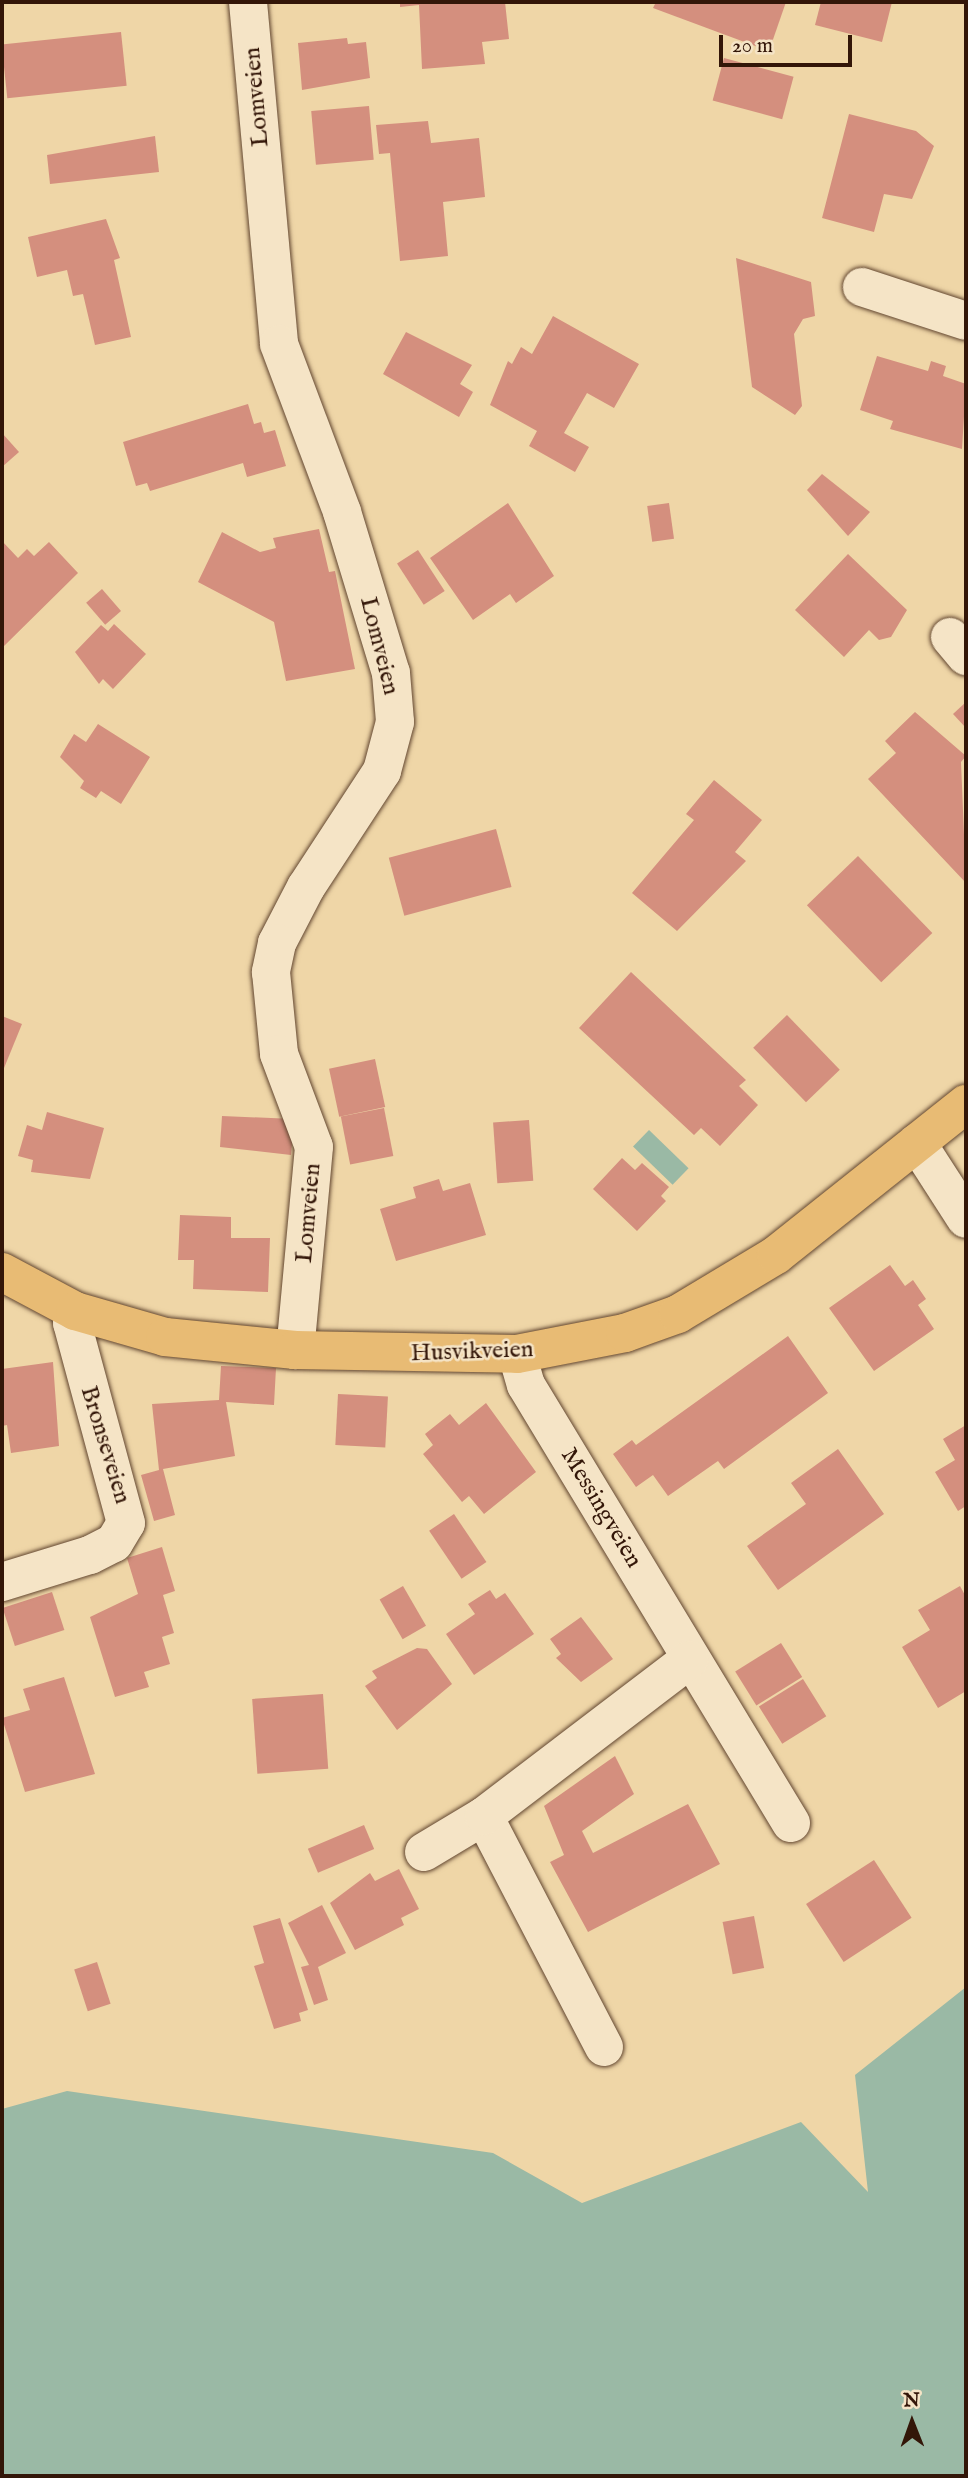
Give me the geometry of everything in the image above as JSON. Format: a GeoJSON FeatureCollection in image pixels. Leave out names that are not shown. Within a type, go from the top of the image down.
{"type":"FeatureCollection","features":[{"type":"Feature","properties":{"kind":"main road","name":"Husvikveien"},"geometry":{"type":"LineString","coordinates":[[2,1272],[75,1311],[165,1337],[295,1350],[517,1354],[625,1333],[678,1314],[776,1255],[966,1104]]}},
{"type":"Feature","properties":{"kind":"street","name":"Lomveien"},"geometry":{"type":"LineString","coordinates":[[248,2],[279,344],[342,512],[391,673],[395,722],[382,771],[306,887],[277,943],[271,972],[279,1054],[314,1147],[295,1350]]}},
{"type":"Feature","properties":{"kind":"street"},"geometry":{"type":"LineString","coordinates":[[862,287],[966,321]]}},
{"type":"Feature","properties":{"kind":"street"},"geometry":{"type":"LineString","coordinates":[[917,1143],[966,1219]]}},
{"type":"Feature","properties":{"kind":"street","name":"Bronseveien"},"geometry":{"type":"LineString","coordinates":[[2,1582],[90,1555],[114,1543],[126,1523],[72,1323],[75,1311]]}},
{"type":"Feature","properties":{"kind":"street","name":"Messingveien"},"geometry":{"type":"LineString","coordinates":[[517,1354],[526,1385],[689,1660],[791,1824]]}},
{"type":"Feature","properties":{"kind":"street"},"geometry":{"type":"LineString","coordinates":[[424,1852],[484,1816],[689,1660]]}},
{"type":"Feature","properties":{"kind":"street"},"geometry":{"type":"LineString","coordinates":[[484,1816],[604,2047]]}},
{"type":"Feature","properties":{"kind":"shaded area"},"geometry":{"type":"Polygon","coordinates":[[[649,1130],[689,1168],[673,1185],[633,1147],[649,1130]]]}},
{"type":"Feature","properties":{"kind":"shaded area"},"geometry":{"type":"Polygon","coordinates":[[[966,1987],[966,2476],[2,2476],[2,2109],[67,2091],[493,2153],[582,2203],[801,2122],[868,2192],[855,2075],[966,1987]]]}},
{"type":"Feature","properties":{"kind":"building"},"geometry":{"type":"Polygon","coordinates":[[[400,2],[505,2],[509,39],[482,42],[485,64],[422,69],[419,5],[400,7],[400,2]]]}},
{"type":"Feature","properties":{"kind":"building"},"geometry":{"type":"Polygon","coordinates":[[[656,2],[786,2],[769,51],[653,8],[656,2]]]}},
{"type":"Feature","properties":{"kind":"building"},"geometry":{"type":"Polygon","coordinates":[[[821,2],[892,2],[882,42],[815,25],[821,2]]]}},
{"type":"Feature","properties":{"kind":"building"},"geometry":{"type":"Polygon","coordinates":[[[121,32],[127,86],[7,98],[2,45],[121,32]]]}},
{"type":"Feature","properties":{"kind":"building"},"geometry":{"type":"Polygon","coordinates":[[[347,38],[348,44],[366,42],[370,78],[302,90],[298,43],[347,38]]]}},
{"type":"Feature","properties":{"kind":"building"},"geometry":{"type":"Polygon","coordinates":[[[724,58],[794,77],[782,119],[713,101],[724,58]]]}},
{"type":"Feature","properties":{"kind":"building"},"geometry":{"type":"Polygon","coordinates":[[[369,106],[374,160],[316,165],[311,111],[369,106]]]}},
{"type":"Feature","properties":{"kind":"building"},"geometry":{"type":"Polygon","coordinates":[[[849,114],[916,131],[934,146],[912,199],[884,194],[874,232],[822,218],[849,114]]]}},
{"type":"Feature","properties":{"kind":"building"},"geometry":{"type":"Polygon","coordinates":[[[428,121],[431,143],[479,138],[485,197],[443,202],[448,256],[400,261],[390,153],[379,154],[376,125],[428,121]]]}},
{"type":"Feature","properties":{"kind":"building"},"geometry":{"type":"Polygon","coordinates":[[[155,136],[159,172],[50,184],[47,155],[155,136]]]}},
{"type":"Feature","properties":{"kind":"building"},"geometry":{"type":"Polygon","coordinates":[[[106,219],[120,258],[114,260],[131,337],[95,345],[83,294],[73,296],[67,270],[37,277],[28,237],[106,219]]]}},
{"type":"Feature","properties":{"kind":"building"},"geometry":{"type":"Polygon","coordinates":[[[736,258],[811,282],[815,316],[803,319],[794,334],[802,406],[795,415],[752,387],[736,258]]]}},
{"type":"Feature","properties":{"kind":"building"},"geometry":{"type":"Polygon","coordinates":[[[553,316],[639,364],[614,408],[587,393],[564,433],[589,447],[575,472],[529,446],[537,431],[490,405],[508,361],[512,364],[521,347],[532,354],[553,316]]]}},
{"type":"Feature","properties":{"kind":"building"},"geometry":{"type":"Polygon","coordinates":[[[406,332],[472,365],[460,384],[473,392],[459,417],[383,374],[406,332]]]}},
{"type":"Feature","properties":{"kind":"building"},"geometry":{"type":"Polygon","coordinates":[[[877,356],[928,371],[931,361],[946,366],[943,376],[966,384],[962,449],[890,429],[893,421],[860,410],[877,356]]]}},
{"type":"Feature","properties":{"kind":"building"},"geometry":{"type":"Polygon","coordinates":[[[248,404],[254,424],[261,422],[264,433],[275,430],[286,466],[247,477],[243,463],[150,491],[147,483],[136,486],[123,442],[248,404]]]}},
{"type":"Feature","properties":{"kind":"building"},"geometry":{"type":"Polygon","coordinates":[[[2,433],[19,452],[2,467],[2,433]]]}},
{"type":"Feature","properties":{"kind":"building"},"geometry":{"type":"Polygon","coordinates":[[[822,474],[870,512],[848,536],[807,490],[822,474]]]}},
{"type":"Feature","properties":{"kind":"building"},"geometry":{"type":"Polygon","coordinates":[[[508,503],[554,576],[516,603],[510,594],[473,620],[430,558],[508,503]]]}},
{"type":"Feature","properties":{"kind":"building"},"geometry":{"type":"Polygon","coordinates":[[[669,503],[674,539],[652,542],[647,506],[669,503]]]}},
{"type":"Feature","properties":{"kind":"building"},"geometry":{"type":"Polygon","coordinates":[[[319,529],[329,572],[335,571],[355,669],[286,681],[274,622],[198,582],[222,532],[260,552],[276,548],[273,538],[319,529]]]}},
{"type":"Feature","properties":{"kind":"building"},"geometry":{"type":"Polygon","coordinates":[[[2,541],[18,558],[27,549],[34,556],[49,542],[78,573],[2,648],[2,541]]]}},
{"type":"Feature","properties":{"kind":"building"},"geometry":{"type":"Polygon","coordinates":[[[418,550],[445,591],[424,605],[397,564],[418,550]]]}},
{"type":"Feature","properties":{"kind":"building"},"geometry":{"type":"Polygon","coordinates":[[[848,554],[907,610],[891,637],[879,640],[869,630],[844,657],[795,610],[848,554]]]}},
{"type":"Feature","properties":{"kind":"building"},"geometry":{"type":"Polygon","coordinates":[[[102,589],[121,611],[105,625],[86,603],[102,589]]]}},
{"type":"Feature","properties":{"kind":"building"},"geometry":{"type":"Polygon","coordinates":[[[114,624],[146,654],[113,689],[103,679],[99,684],[75,652],[101,625],[108,631],[114,624]]]}},
{"type":"Feature","properties":{"kind":"building"},"geometry":{"type":"Polygon","coordinates":[[[966,702],[966,728],[953,714],[966,702]]]}},
{"type":"Feature","properties":{"kind":"building"},"geometry":{"type":"Polygon","coordinates":[[[915,712],[966,756],[961,762],[966,883],[868,779],[896,753],[885,741],[915,712]]]}},
{"type":"Feature","properties":{"kind":"building"},"geometry":{"type":"Polygon","coordinates":[[[98,724],[150,757],[121,804],[101,791],[96,798],[80,788],[84,781],[60,757],[74,734],[86,742],[98,724]]]}},
{"type":"Feature","properties":{"kind":"building"},"geometry":{"type":"Polygon","coordinates":[[[714,780],[762,820],[735,852],[746,861],[677,931],[632,893],[694,820],[686,814],[714,780]]]}},
{"type":"Feature","properties":{"kind":"building"},"geometry":{"type":"Polygon","coordinates":[[[496,829],[512,887],[404,916],[389,858],[496,829]]]}},
{"type":"Feature","properties":{"kind":"building"},"geometry":{"type":"Polygon","coordinates":[[[858,856],[932,933],[881,982],[807,905],[858,856]]]}},
{"type":"Feature","properties":{"kind":"building"},"geometry":{"type":"Polygon","coordinates":[[[631,972],[746,1080],[739,1086],[758,1105],[720,1146],[701,1128],[694,1135],[579,1028],[631,972]]]}},
{"type":"Feature","properties":{"kind":"building"},"geometry":{"type":"Polygon","coordinates":[[[787,1015],[840,1070],[806,1102],[753,1048],[787,1015]]]}},
{"type":"Feature","properties":{"kind":"building"},"geometry":{"type":"Polygon","coordinates":[[[2,1016],[22,1024],[2,1073],[2,1016]]]}},
{"type":"Feature","properties":{"kind":"building"},"geometry":{"type":"Polygon","coordinates":[[[375,1059],[385,1107],[339,1117],[329,1069],[375,1059]]]}},
{"type":"Feature","properties":{"kind":"building"},"geometry":{"type":"Polygon","coordinates":[[[384,1108],[393,1156],[350,1164],[341,1116],[384,1108]]]}},
{"type":"Feature","properties":{"kind":"building"},"geometry":{"type":"Polygon","coordinates":[[[47,1112],[104,1128],[90,1179],[31,1172],[33,1160],[18,1156],[27,1125],[42,1130],[47,1112]]]}},
{"type":"Feature","properties":{"kind":"building"},"geometry":{"type":"Polygon","coordinates":[[[222,1116],[294,1119],[291,1155],[220,1147],[222,1116]]]}},
{"type":"Feature","properties":{"kind":"building"},"geometry":{"type":"Polygon","coordinates":[[[529,1120],[533,1181],[497,1183],[493,1123],[529,1120]]]}},
{"type":"Feature","properties":{"kind":"building"},"geometry":{"type":"Polygon","coordinates":[[[622,1158],[635,1170],[642,1163],[669,1187],[661,1196],[666,1201],[637,1231],[593,1189],[622,1158]]]}},
{"type":"Feature","properties":{"kind":"building"},"geometry":{"type":"Polygon","coordinates":[[[439,1179],[443,1191],[470,1183],[486,1235],[396,1261],[380,1209],[416,1198],[413,1187],[439,1179]]]}},
{"type":"Feature","properties":{"kind":"building"},"geometry":{"type":"Polygon","coordinates":[[[180,1215],[231,1217],[231,1238],[270,1238],[268,1292],[193,1289],[194,1260],[178,1260],[180,1215]]]}},
{"type":"Feature","properties":{"kind":"building"},"geometry":{"type":"Polygon","coordinates":[[[890,1265],[905,1286],[913,1280],[926,1299],[918,1305],[934,1329],[874,1371],[829,1308],[890,1265]]]}},
{"type":"Feature","properties":{"kind":"building"},"geometry":{"type":"Polygon","coordinates":[[[788,1336],[828,1393],[724,1469],[718,1461],[668,1496],[653,1475],[636,1487],[613,1454],[632,1440],[636,1445],[788,1336]]]}},
{"type":"Feature","properties":{"kind":"building"},"geometry":{"type":"Polygon","coordinates":[[[53,1362],[59,1446],[11,1453],[7,1425],[2,1426],[2,1369],[53,1362]]]}},
{"type":"Feature","properties":{"kind":"building"},"geometry":{"type":"Polygon","coordinates":[[[221,1366],[276,1368],[274,1405],[226,1402],[235,1456],[163,1469],[175,1515],[154,1521],[141,1475],[159,1470],[152,1404],[219,1400],[221,1366]]]}},
{"type":"Feature","properties":{"kind":"building"},"geometry":{"type":"Polygon","coordinates":[[[338,1394],[388,1397],[385,1448],[335,1445],[338,1394]]]}},
{"type":"Feature","properties":{"kind":"building"},"geometry":{"type":"Polygon","coordinates":[[[486,1403],[536,1472],[484,1514],[469,1496],[462,1502],[423,1454],[433,1445],[425,1434],[450,1414],[459,1425],[486,1403]]]}},
{"type":"Feature","properties":{"kind":"building"},"geometry":{"type":"Polygon","coordinates":[[[966,1425],[966,1506],[958,1511],[935,1472],[955,1460],[943,1439],[966,1425]]]}},
{"type":"Feature","properties":{"kind":"building"},"geometry":{"type":"Polygon","coordinates":[[[838,1449],[884,1514],[778,1590],[747,1546],[806,1504],[791,1483],[838,1449]]]}},
{"type":"Feature","properties":{"kind":"building"},"geometry":{"type":"Polygon","coordinates":[[[454,1514],[486,1562],[462,1579],[429,1531],[454,1514]]]}},
{"type":"Feature","properties":{"kind":"building"},"geometry":{"type":"Polygon","coordinates":[[[162,1547],[175,1591],[163,1595],[174,1633],[162,1637],[170,1664],[144,1672],[149,1687],[115,1697],[90,1617],[138,1594],[127,1558],[162,1547]]]}},
{"type":"Feature","properties":{"kind":"building"},"geometry":{"type":"Polygon","coordinates":[[[403,1586],[426,1626],[403,1639],[380,1600],[403,1586]]]}},
{"type":"Feature","properties":{"kind":"building"},"geometry":{"type":"Polygon","coordinates":[[[960,1586],[966,1597],[966,1691],[938,1708],[902,1647],[930,1630],[918,1610],[960,1586]]]}},
{"type":"Feature","properties":{"kind":"building"},"geometry":{"type":"Polygon","coordinates":[[[490,1590],[496,1599],[505,1593],[534,1634],[474,1675],[446,1634],[475,1614],[468,1604],[490,1590]]]}},
{"type":"Feature","properties":{"kind":"building"},"geometry":{"type":"Polygon","coordinates":[[[52,1592],[64,1630],[15,1646],[3,1608],[52,1592]]]}},
{"type":"Feature","properties":{"kind":"building"},"geometry":{"type":"Polygon","coordinates":[[[581,1617],[613,1659],[581,1682],[556,1658],[561,1654],[550,1639],[581,1617]]]}},
{"type":"Feature","properties":{"kind":"building"},"geometry":{"type":"Polygon","coordinates":[[[781,1643],[802,1677],[756,1706],[735,1672],[781,1643]]]}},
{"type":"Feature","properties":{"kind":"building"},"geometry":{"type":"Polygon","coordinates":[[[417,1648],[427,1649],[452,1684],[397,1730],[365,1686],[377,1678],[372,1671],[417,1648]]]}},
{"type":"Feature","properties":{"kind":"building"},"geometry":{"type":"Polygon","coordinates":[[[64,1677],[95,1774],[25,1792],[2,1718],[30,1710],[23,1689],[64,1677]]]}},
{"type":"Feature","properties":{"kind":"building"},"geometry":{"type":"Polygon","coordinates":[[[803,1679],[826,1716],[782,1744],[759,1707],[803,1679]]]}},
{"type":"Feature","properties":{"kind":"building"},"geometry":{"type":"Polygon","coordinates":[[[323,1694],[328,1769],[257,1774],[252,1699],[323,1694]]]}},
{"type":"Feature","properties":{"kind":"building"},"geometry":{"type":"Polygon","coordinates":[[[615,1756],[634,1794],[582,1831],[593,1853],[688,1804],[720,1864],[588,1932],[550,1862],[564,1855],[544,1806],[615,1756]]]}},
{"type":"Feature","properties":{"kind":"building"},"geometry":{"type":"Polygon","coordinates":[[[364,1825],[374,1849],[318,1873],[308,1849],[364,1825]]]}},
{"type":"Feature","properties":{"kind":"building"},"geometry":{"type":"Polygon","coordinates":[[[874,1860],[912,1918],[844,1962],[806,1904],[874,1860]]]}},
{"type":"Feature","properties":{"kind":"building"},"geometry":{"type":"Polygon","coordinates":[[[399,1869],[419,1909],[401,1918],[404,1925],[355,1950],[330,1903],[370,1873],[375,1881],[399,1869]]]}},
{"type":"Feature","properties":{"kind":"building"},"geometry":{"type":"Polygon","coordinates":[[[322,1905],[346,1953],[318,1967],[328,2000],[314,2005],[301,1967],[309,1965],[288,1923],[322,1905]]]}},
{"type":"Feature","properties":{"kind":"building"},"geometry":{"type":"Polygon","coordinates":[[[754,1916],[764,1968],[733,1974],[723,1922],[754,1916]]]}},
{"type":"Feature","properties":{"kind":"building"},"geometry":{"type":"Polygon","coordinates":[[[280,1918],[308,2010],[299,2013],[301,2021],[274,2029],[254,1966],[264,1963],[253,1926],[280,1918]]]}},
{"type":"Feature","properties":{"kind":"building"},"geometry":{"type":"Polygon","coordinates":[[[97,1962],[111,2004],[88,2011],[74,1969],[97,1962]]]}}]}
